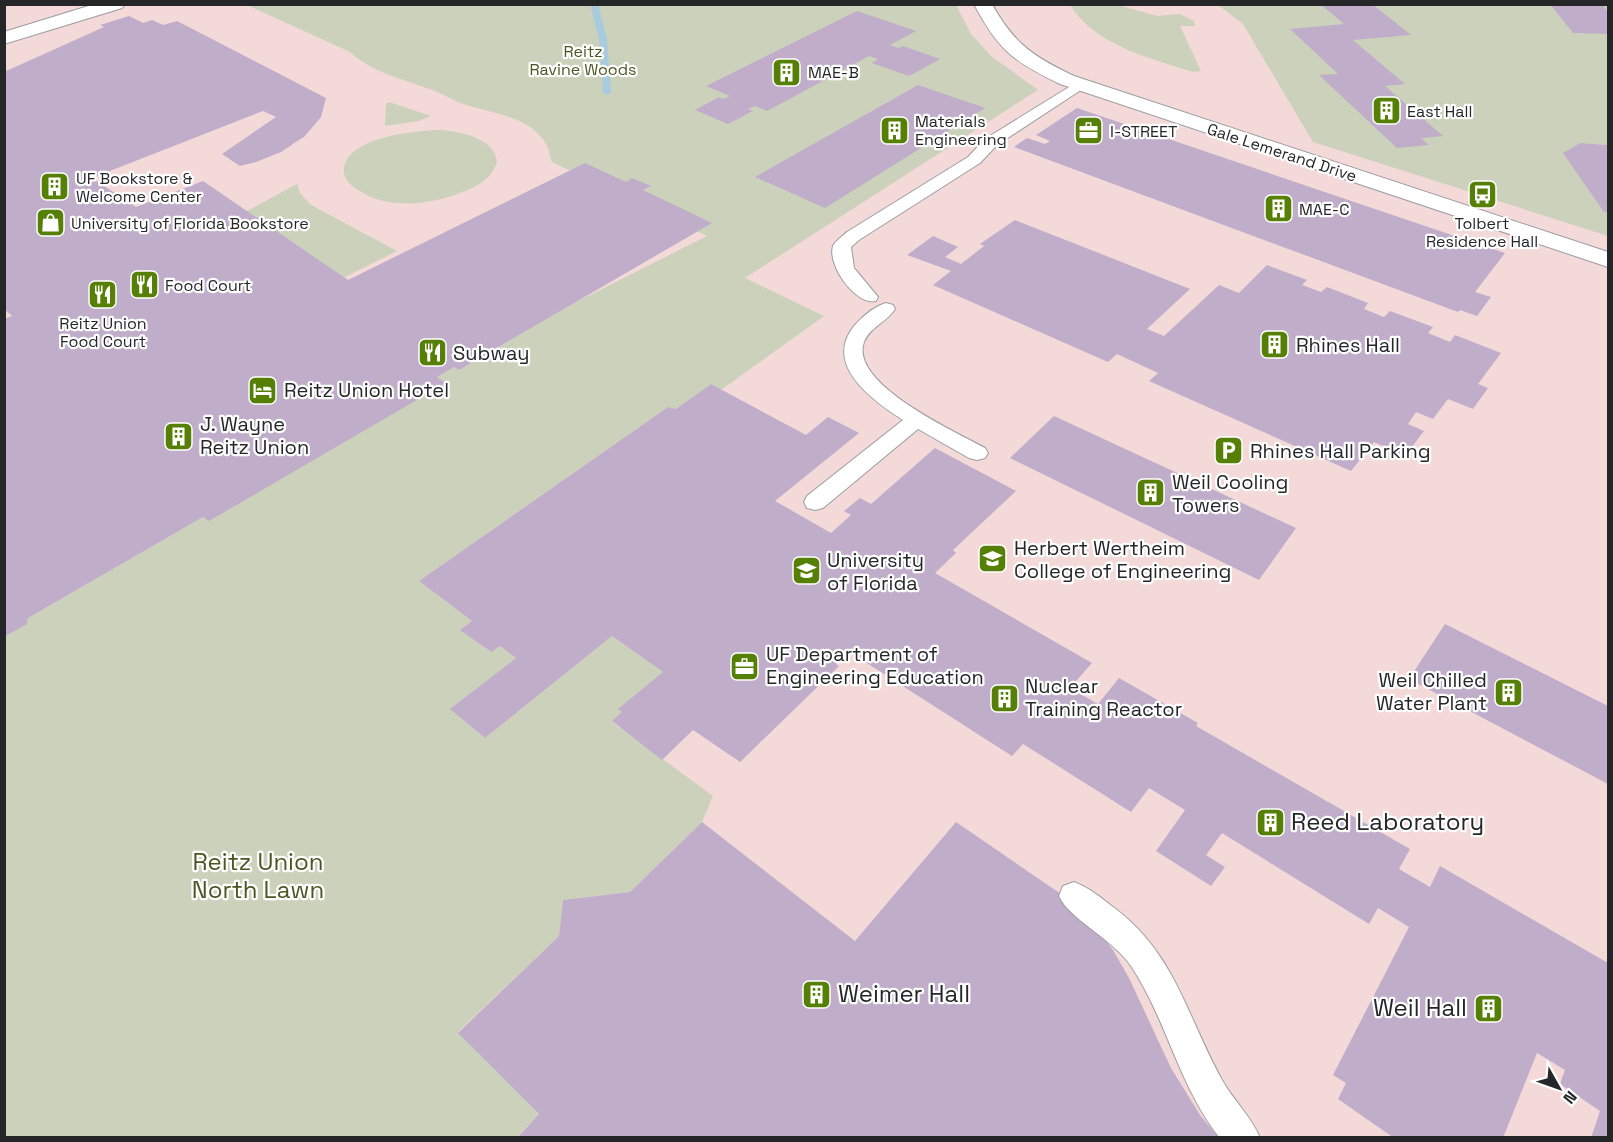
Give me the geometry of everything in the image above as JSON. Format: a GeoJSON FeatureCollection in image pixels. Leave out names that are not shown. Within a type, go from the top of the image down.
{"type":"FeatureCollection","features":[{"type":"Feature","properties":{"kind":"street"},"geometry":{"type":"LineString","coordinates":[[4,38],[116,4]]}},
{"type":"Feature","properties":{"kind":"street","name":"Gale Lemerand Drive"},"geometry":{"type":"LineString","coordinates":[[983,4],[998,33],[1019,56],[1079,85],[1608,260]]}},
{"type":"Feature","properties":{"kind":"lane"},"geometry":{"type":"LineString","coordinates":[[869,297],[848,276],[841,256],[842,246],[853,236],[974,160],[991,142],[1079,85]]}},
{"type":"Feature","properties":{"kind":"lane"},"geometry":{"type":"LineString","coordinates":[[886,309],[859,334],[853,347],[855,364],[863,378],[884,397],[917,419],[977,453]]}},
{"type":"Feature","properties":{"kind":"lane"},"geometry":{"type":"LineString","coordinates":[[815,502],[917,419]]}},
{"type":"Feature","properties":{"kind":"lane"},"geometry":{"type":"LineString","coordinates":[[1074,896],[1105,918],[1140,952],[1164,992],[1210,1095],[1243,1137]]}},
{"type":"Feature","properties":{"kind":"shaded area","name":"University of Florida"},"geometry":{"type":"Polygon","coordinates":[[[5,5],[1608,5],[1608,1137],[5,1138],[5,5]]]}},
{"type":"Feature","properties":{"kind":"green space","name":"Reitz Union North Lawn"},"geometry":{"type":"Polygon","coordinates":[[[247,5],[956,5],[971,34],[991,56],[1038,90],[745,278],[824,316],[721,390],[711,384],[676,409],[668,407],[419,581],[472,621],[461,630],[490,652],[500,646],[516,658],[451,709],[485,738],[612,636],[663,672],[612,722],[713,796],[702,822],[630,892],[563,900],[559,936],[458,1032],[539,1114],[517,1137],[5,1137],[4,637],[27,624],[28,618],[203,517],[445,383],[437,377],[454,367],[459,370],[578,301],[707,236],[552,162],[543,140],[533,129],[523,123],[513,118],[468,106],[380,71],[359,60],[350,52],[247,5]]]}},
{"type":"Feature","properties":{"kind":"green space"},"geometry":{"type":"Polygon","coordinates":[[[1070,5],[1118,5],[1157,16],[1180,14],[1194,21],[1195,26],[1180,26],[1201,71],[1193,72],[1159,61],[1109,41],[1081,19],[1070,5]]]}},
{"type":"Feature","properties":{"kind":"green space"},"geometry":{"type":"Polygon","coordinates":[[[1218,5],[1608,5],[1608,145],[1580,143],[1564,153],[1604,211],[1608,212],[1608,236],[1313,142],[1243,24],[1218,5]]]}},
{"type":"Feature","properties":{"kind":"green space"},"geometry":{"type":"Polygon","coordinates":[[[389,102],[431,116],[419,121],[385,126],[386,104],[389,102]]]}},
{"type":"Feature","properties":{"kind":"green space"},"geometry":{"type":"Polygon","coordinates":[[[442,130],[476,138],[490,147],[497,161],[492,173],[472,188],[448,197],[408,204],[382,201],[369,196],[353,187],[346,178],[344,173],[346,161],[355,151],[367,144],[400,134],[442,130]]]}},
{"type":"Feature","properties":{"kind":"green space"},"geometry":{"type":"Polygon","coordinates":[[[297,184],[300,193],[311,205],[397,251],[311,294],[212,230],[297,184]]]}},
{"type":"Feature","properties":{"kind":"building","name":"East Hall"},"geometry":{"type":"Polygon","coordinates":[[[1320,4],[1372,4],[1411,35],[1353,40],[1405,84],[1385,86],[1443,136],[1421,138],[1429,145],[1397,148],[1319,75],[1338,74],[1290,29],[1344,24],[1320,4]]]}},
{"type":"Feature","properties":{"kind":"building"},"geometry":{"type":"Polygon","coordinates":[[[1550,4],[1602,4],[1608,12],[1608,34],[1573,33],[1550,4]]]}},
{"type":"Feature","properties":{"kind":"building","name":"MAE-B"},"geometry":{"type":"Polygon","coordinates":[[[857,11],[916,31],[890,45],[898,48],[903,46],[940,59],[909,76],[872,63],[878,59],[869,56],[767,111],[755,106],[748,109],[753,111],[728,124],[695,110],[719,97],[723,99],[730,96],[706,86],[857,11]]]}},
{"type":"Feature","properties":{"kind":"building","name":"J. Wayne Reitz Union"},"geometry":{"type":"Polygon","coordinates":[[[129,16],[143,23],[152,20],[163,25],[177,21],[326,98],[321,117],[305,136],[281,152],[256,162],[240,166],[222,154],[276,117],[263,111],[92,178],[136,207],[203,181],[348,280],[585,163],[626,182],[632,178],[651,186],[643,190],[712,223],[459,370],[454,367],[437,377],[446,383],[209,521],[203,517],[28,618],[27,624],[4,637],[4,319],[12,316],[4,309],[4,72],[104,27],[100,25],[129,16]]]}},
{"type":"Feature","properties":{"kind":"building","name":"Materials Engineering"},"geometry":{"type":"Polygon","coordinates":[[[918,85],[985,108],[825,208],[755,177],[918,85]]]}},
{"type":"Feature","properties":{"kind":"building","name":"MAE-C"},"geometry":{"type":"Polygon","coordinates":[[[1077,108],[1505,253],[1475,292],[1491,297],[1477,316],[1460,310],[1458,312],[1014,147],[1027,138],[1045,144],[1050,141],[1036,135],[1077,108]]]}},
{"type":"Feature","properties":{"kind":"building"},"geometry":{"type":"Polygon","coordinates":[[[1580,143],[1608,145],[1608,212],[1604,212],[1563,153],[1580,143]]]}},
{"type":"Feature","properties":{"kind":"building","name":"Rhines Hall"},"geometry":{"type":"Polygon","coordinates":[[[1015,220],[1190,289],[1147,329],[1164,336],[1219,285],[1239,293],[1267,265],[1307,280],[1302,285],[1321,292],[1327,287],[1368,303],[1364,309],[1384,317],[1390,311],[1433,327],[1428,333],[1450,342],[1455,335],[1501,353],[1478,384],[1488,388],[1473,409],[1448,399],[1433,419],[1416,412],[1408,424],[1424,431],[1405,456],[1374,442],[1351,471],[1149,381],[1158,373],[1117,354],[1108,362],[933,285],[951,271],[907,255],[933,236],[958,247],[945,257],[961,264],[984,246],[980,244],[1015,220]]]}},
{"type":"Feature","properties":{"kind":"building"},"geometry":{"type":"Polygon","coordinates":[[[711,384],[806,435],[828,417],[859,433],[775,501],[831,533],[851,515],[844,511],[860,498],[871,504],[935,448],[1016,491],[953,550],[956,553],[935,573],[1092,663],[1070,688],[1098,704],[1119,678],[1198,723],[1196,726],[1410,849],[1399,869],[1430,887],[1440,866],[1608,963],[1608,1138],[1591,1138],[1600,1111],[1560,1084],[1565,1070],[1537,1053],[1503,1138],[1394,1138],[1338,1099],[1346,1083],[1333,1075],[1409,927],[1378,908],[1369,924],[1222,833],[1206,855],[1225,867],[1211,886],[1156,851],[1185,810],[1149,788],[1131,812],[1023,744],[1012,756],[848,651],[836,664],[839,666],[740,762],[693,730],[662,760],[612,721],[622,712],[618,709],[663,672],[612,636],[485,738],[450,709],[516,658],[500,646],[491,652],[460,630],[472,621],[419,581],[668,407],[676,409],[711,384]]]}},
{"type":"Feature","properties":{"kind":"building","name":"Weil Cooling Towers"},"geometry":{"type":"Polygon","coordinates":[[[1054,416],[1296,528],[1259,580],[1010,458],[1054,416]]]}},
{"type":"Feature","properties":{"kind":"building","name":"Weil Chilled Water Plant"},"geometry":{"type":"Polygon","coordinates":[[[1445,624],[1608,706],[1608,784],[1409,679],[1445,624]]]}},
{"type":"Feature","properties":{"kind":"building","name":"Weimer Hall"},"geometry":{"type":"Polygon","coordinates":[[[702,822],[855,941],[956,822],[1061,894],[1092,924],[1113,950],[1129,978],[1171,1068],[1200,1115],[1219,1138],[517,1138],[539,1114],[458,1033],[559,936],[563,900],[630,892],[702,822]]]}},
{"type":"Feature","properties":{"kind":"waterway"},"geometry":{"type":"LineString","coordinates":[[594,4],[603,39],[607,93]]}},
{"type":"Feature","properties":{"kind":"place","name":"MAE-B"},"geometry":{"type":"Point","coordinates":[787,72]}},
{"type":"Feature","properties":{"kind":"place","name":"East Hall"},"geometry":{"type":"Point","coordinates":[1386,111]}},
{"type":"Feature","properties":{"kind":"place","name":"Materials Engineering"},"geometry":{"type":"Point","coordinates":[894,130]}},
{"type":"Feature","properties":{"kind":"place","name":"I-STREET"},"geometry":{"type":"Point","coordinates":[1089,131]}},
{"type":"Feature","properties":{"kind":"place","name":"UF Bookstore & Welcome Center"},"geometry":{"type":"Point","coordinates":[55,187]}},
{"type":"Feature","properties":{"kind":"place","name":"Tolbert Residence Hall"},"geometry":{"type":"Point","coordinates":[1482,195]}},
{"type":"Feature","properties":{"kind":"place","name":"MAE-C"},"geometry":{"type":"Point","coordinates":[1278,209]}},
{"type":"Feature","properties":{"kind":"place","name":"University of Florida Bookstore"},"geometry":{"type":"Point","coordinates":[50,223]}},
{"type":"Feature","properties":{"kind":"place","name":"Food Court"},"geometry":{"type":"Point","coordinates":[144,285]}},
{"type":"Feature","properties":{"kind":"place","name":"Reitz Union Food Court"},"geometry":{"type":"Point","coordinates":[103,295]}},
{"type":"Feature","properties":{"kind":"place","name":"Rhines Hall"},"geometry":{"type":"Point","coordinates":[1275,345]}},
{"type":"Feature","properties":{"kind":"place","name":"Subway"},"geometry":{"type":"Point","coordinates":[432,353]}},
{"type":"Feature","properties":{"kind":"place","name":"Reitz Union Hotel"},"geometry":{"type":"Point","coordinates":[263,390]}},
{"type":"Feature","properties":{"kind":"place","name":"J. Wayne Reitz Union"},"geometry":{"type":"Point","coordinates":[179,436]}},
{"type":"Feature","properties":{"kind":"place","name":"Rhines Hall Parking"},"geometry":{"type":"Point","coordinates":[1229,451]}},
{"type":"Feature","properties":{"kind":"place","name":"Weil Cooling Towers"},"geometry":{"type":"Point","coordinates":[1151,493]}},
{"type":"Feature","properties":{"kind":"place","name":"Herbert Wertheim College of Engineering"},"geometry":{"type":"Point","coordinates":[993,559]}},
{"type":"Feature","properties":{"kind":"place","name":"University of Florida"},"geometry":{"type":"Point","coordinates":[806,571]}},
{"type":"Feature","properties":{"kind":"place","name":"UF Department of Engineering Education"},"geometry":{"type":"Point","coordinates":[745,666]}},
{"type":"Feature","properties":{"kind":"place","name":"Weil Chilled Water Plant"},"geometry":{"type":"Point","coordinates":[1508,692]}},
{"type":"Feature","properties":{"kind":"place","name":"Nuclear Training Reactor"},"geometry":{"type":"Point","coordinates":[1004,698]}},
{"type":"Feature","properties":{"kind":"place","name":"Reed Laboratory"},"geometry":{"type":"Point","coordinates":[1270,822]}},
{"type":"Feature","properties":{"kind":"place","name":"Weimer Hall"},"geometry":{"type":"Point","coordinates":[817,994]}},
{"type":"Feature","properties":{"kind":"place","name":"Weil Hall"},"geometry":{"type":"Point","coordinates":[1488,1008]}},
{"type":"Feature","properties":{"kind":"park label","name":"Reitz Ravine Woods"},"geometry":{"type":"Point","coordinates":[583,60]}}]}
